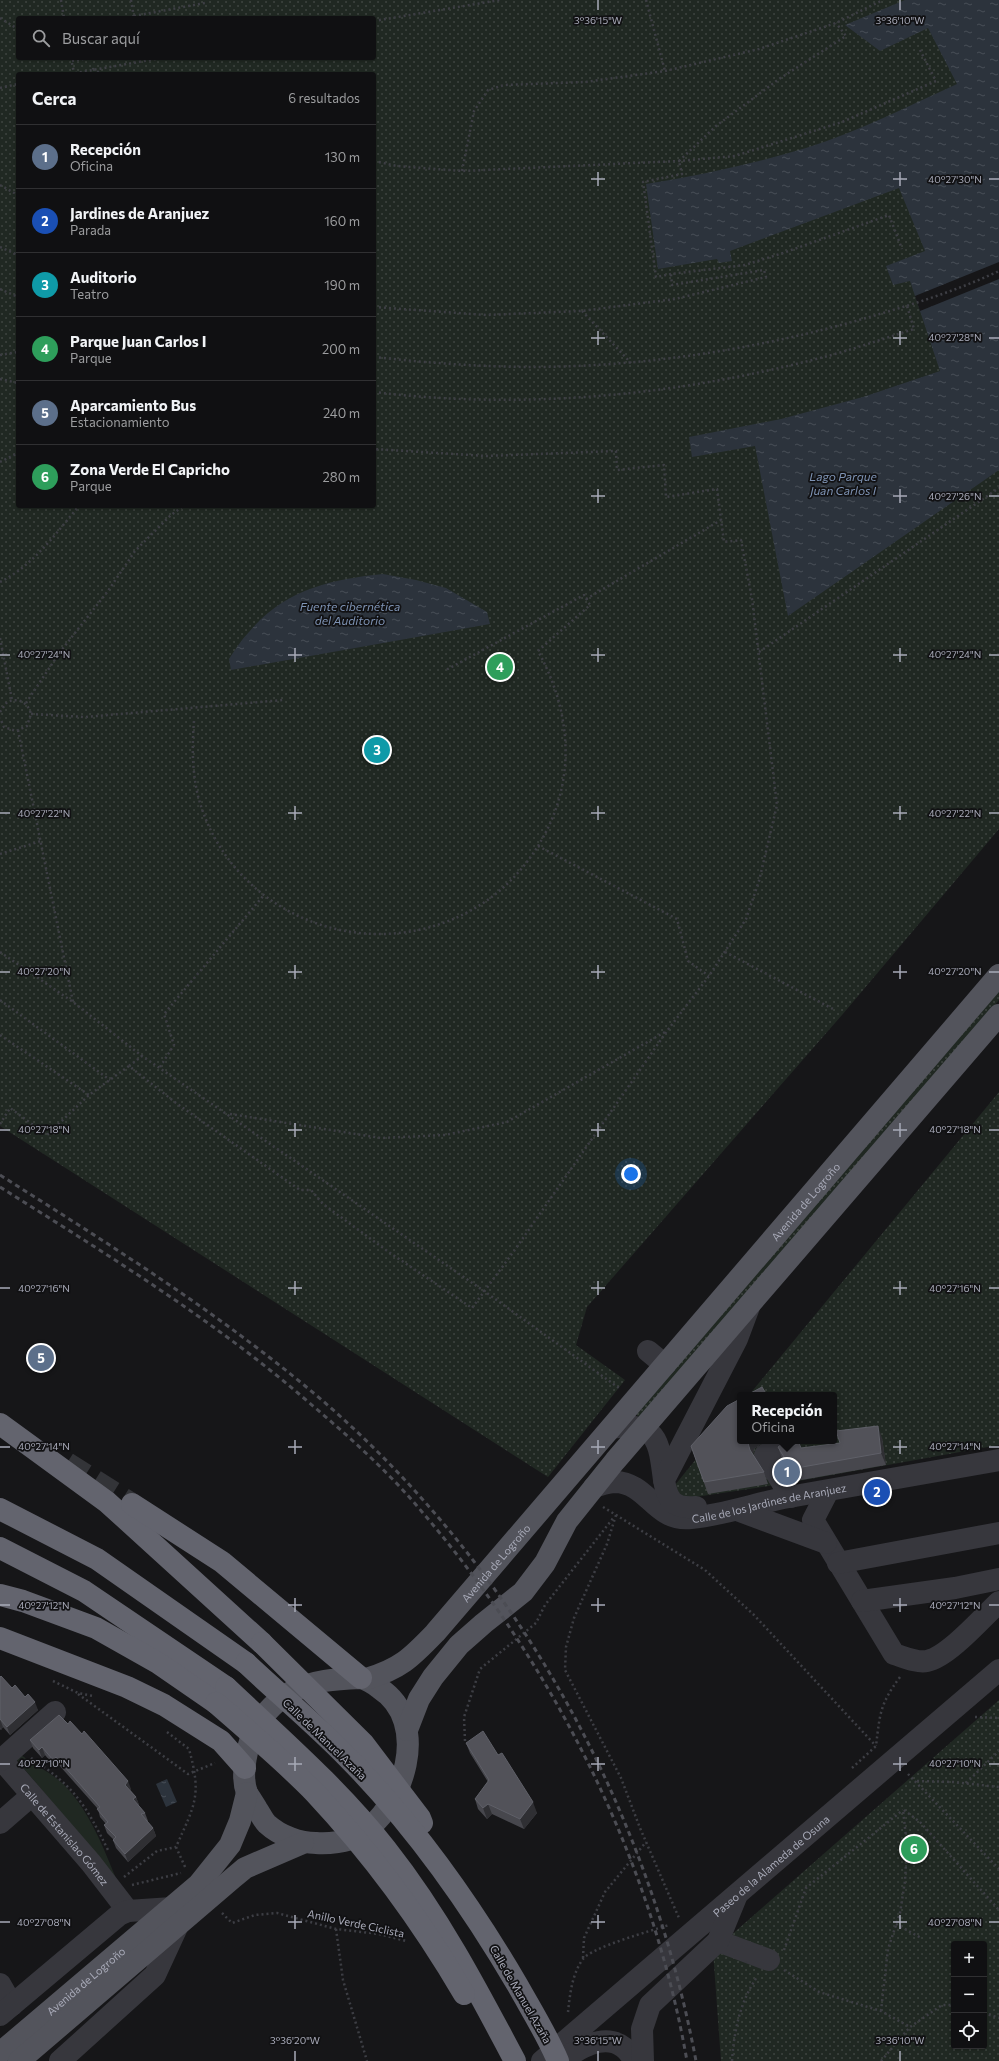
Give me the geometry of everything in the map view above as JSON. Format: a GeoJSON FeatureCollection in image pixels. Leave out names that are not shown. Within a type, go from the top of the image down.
{"type":"FeatureCollection","features":[{"type":"Feature","properties":{"kind":"highway"},"geometry":{"type":"LineString","coordinates":[[0,1424],[107,1502],[262,1643],[363,1743],[420,1818],[433,1854]]}},
{"type":"Feature","properties":{"kind":"highway"},"geometry":{"type":"LineString","coordinates":[[132,1504],[222,1562],[364,1679]]}},
{"type":"Feature","properties":{"kind":"highway","name":"Calle de Manuel Azaña"},"geometry":{"type":"LineString","coordinates":[[0,1509],[98,1559],[246,1663],[348,1758],[410,1826],[433,1854],[498,1953],[559,2061]]}},
{"type":"Feature","properties":{"kind":"highway"},"geometry":{"type":"LineString","coordinates":[[0,1548],[84,1591],[221,1695],[325,1780],[386,1849],[438,1922],[469,1974],[515,2061]]}},
{"type":"Feature","properties":{"kind":"highway"},"geometry":{"type":"LineString","coordinates":[[0,1595],[23,1601],[96,1628],[158,1663],[221,1695],[314,1792],[373,1858],[423,1930],[503,2061]]}},
{"type":"Feature","properties":{"kind":"highway"},"geometry":{"type":"LineString","coordinates":[[0,1638],[127,1687],[164,1705],[221,1741],[245,1768]]}},
{"type":"Feature","properties":{"kind":"main road","name":"Avenida de Logroño"},"geometry":{"type":"LineString","coordinates":[[19,2061],[175,1916],[230,1845],[240,1820],[247,1793],[245,1768],[249,1746],[256,1726],[270,1708],[290,1692],[318,1681],[364,1679],[380,1675],[407,1662],[435,1633],[611,1428],[657,1358],[999,975]]}},
{"type":"Feature","properties":{"kind":"main road"},"geometry":{"type":"LineString","coordinates":[[407,1730],[419,1699],[433,1677],[458,1645],[523,1592],[545,1563],[567,1521],[594,1487],[999,1015]]}},
{"type":"Feature","properties":{"kind":"main road"},"geometry":{"type":"LineString","coordinates":[[247,1793],[266,1823],[281,1833],[303,1843],[327,1844],[357,1836],[378,1820],[394,1798],[403,1774],[408,1755],[407,1730],[391,1696],[364,1679]]}},
{"type":"Feature","properties":{"kind":"main road","name":"Avenida de Logroño"},"geometry":{"type":"LineString","coordinates":[[198,1885],[245,1868],[303,1843]]}},
{"type":"Feature","properties":{"kind":"main road","name":"Avenida de Logroño"},"geometry":{"type":"LineString","coordinates":[[0,2053],[175,1916]]}},
{"type":"Feature","properties":{"kind":"street"},"geometry":{"type":"LineString","coordinates":[[664,1480],[736,1339],[750,1304]]}},
{"type":"Feature","properties":{"kind":"street"},"geometry":{"type":"LineString","coordinates":[[611,1428],[630,1425],[644,1428],[653,1435],[661,1455],[666,1492],[672,1502],[680,1506],[691,1507],[782,1498],[765,1455],[782,1444]]}},
{"type":"Feature","properties":{"kind":"street","name":"Calle de los Jardines de Aranjuez"},"geometry":{"type":"LineString","coordinates":[[594,1487],[613,1482],[629,1484],[641,1491],[659,1510],[673,1516],[691,1518],[737,1510],[782,1498],[999,1460]]}},
{"type":"Feature","properties":{"kind":"street"},"geometry":{"type":"LineString","coordinates":[[828,1491],[813,1520],[894,1654],[913,1660],[926,1661],[942,1656],[999,1602]]}},
{"type":"Feature","properties":{"kind":"street"},"geometry":{"type":"LineString","coordinates":[[737,1510],[826,1543]]}},
{"type":"Feature","properties":{"kind":"street"},"geometry":{"type":"LineString","coordinates":[[838,1563],[999,1533]]}},
{"type":"Feature","properties":{"kind":"street"},"geometry":{"type":"LineString","coordinates":[[862,1601],[955,1588],[999,1579]]}},
{"type":"Feature","properties":{"kind":"street","name":"Paseo de la Alameda de Osuna"},"geometry":{"type":"LineString","coordinates":[[542,2061],[999,1670]]}},
{"type":"Feature","properties":{"kind":"street"},"geometry":{"type":"LineString","coordinates":[[1,1759],[55,1712]]}},
{"type":"Feature","properties":{"kind":"street","name":"Calle de Estanislao Gómez"},"geometry":{"type":"LineString","coordinates":[[1,1759],[31,1796],[91,1863],[128,1911]]}},
{"type":"Feature","properties":{"kind":"street"},"geometry":{"type":"LineString","coordinates":[[0,1823],[31,1796]]}},
{"type":"Feature","properties":{"kind":"street"},"geometry":{"type":"LineString","coordinates":[[643,2061],[642,2029],[650,2005],[718,1941],[737,1894]]}},
{"type":"Feature","properties":{"kind":"street"},"geometry":{"type":"LineString","coordinates":[[0,1984],[6,2010],[112,1920],[128,1911],[175,1916]]}},
{"type":"Feature","properties":{"kind":"street","name":"Avenida de Logroño"},"geometry":{"type":"LineString","coordinates":[[60,2061],[155,1974],[175,1916]]}},
{"type":"Feature","properties":{"kind":"street"},"geometry":{"type":"LineString","coordinates":[[718,1941],[773,1963]]}},
{"type":"Feature","properties":{"kind":"street"},"geometry":{"type":"LineString","coordinates":[[559,2061],[585,2045],[608,2041],[623,2046],[635,2061]]}},
{"type":"Feature","properties":{"kind":"path"},"geometry":{"type":"LineString","coordinates":[[61,0],[64,16]]}},
{"type":"Feature","properties":{"kind":"path"},"geometry":{"type":"LineString","coordinates":[[131,0],[134,16]]}},
{"type":"Feature","properties":{"kind":"path"},"geometry":{"type":"LineString","coordinates":[[376,22],[500,0]]}},
{"type":"Feature","properties":{"kind":"path"},"geometry":{"type":"LineString","coordinates":[[646,0],[665,71]]}},
{"type":"Feature","properties":{"kind":"path"},"geometry":{"type":"LineString","coordinates":[[462,171],[474,111],[488,90],[504,85],[585,82],[665,71],[759,49],[836,23],[883,0]]}},
{"type":"Feature","properties":{"kind":"path"},"geometry":{"type":"LineString","coordinates":[[139,16],[205,3]]}},
{"type":"Feature","properties":{"kind":"path"},"geometry":{"type":"LineString","coordinates":[[0,18],[16,28]]}},
{"type":"Feature","properties":{"kind":"path"},"geometry":{"type":"LineString","coordinates":[[679,161],[716,126],[779,79],[846,36],[836,23]]}},
{"type":"Feature","properties":{"kind":"path"},"geometry":{"type":"LineString","coordinates":[[376,161],[397,166],[462,171],[679,161],[735,156],[842,122],[936,82],[920,50]]}},
{"type":"Feature","properties":{"kind":"path"},"geometry":{"type":"LineString","coordinates":[[72,60],[74,72]]}},
{"type":"Feature","properties":{"kind":"path"},"geometry":{"type":"LineString","coordinates":[[80,72],[142,60]]}},
{"type":"Feature","properties":{"kind":"path"},"geometry":{"type":"LineString","coordinates":[[93,70],[98,72]]}},
{"type":"Feature","properties":{"kind":"path"},"geometry":{"type":"LineString","coordinates":[[0,88],[16,84]]}},
{"type":"Feature","properties":{"kind":"path"},"geometry":{"type":"LineString","coordinates":[[679,161],[682,174],[643,182],[656,277],[745,265],[783,254],[890,215],[902,249]]}},
{"type":"Feature","properties":{"kind":"path"},"geometry":{"type":"LineString","coordinates":[[0,185],[16,194]]}},
{"type":"Feature","properties":{"kind":"path"},"geometry":{"type":"LineString","coordinates":[[0,247],[16,254]]}},
{"type":"Feature","properties":{"kind":"path"},"geometry":{"type":"LineString","coordinates":[[376,307],[391,310],[486,315],[581,311],[675,298],[766,277],[764,270],[672,285],[671,274]]}},
{"type":"Feature","properties":{"kind":"path"},"geometry":{"type":"LineString","coordinates":[[376,357],[443,364],[537,367],[631,363],[724,351],[816,332],[907,306],[999,271]]}},
{"type":"Feature","properties":{"kind":"path"},"geometry":{"type":"LineString","coordinates":[[0,288],[16,296]]}},
{"type":"Feature","properties":{"kind":"path"},"geometry":{"type":"LineString","coordinates":[[376,392],[408,396],[511,400],[614,395],[716,382],[816,359],[914,329],[907,306]]}},
{"type":"Feature","properties":{"kind":"path"},"geometry":{"type":"LineString","coordinates":[[581,311],[631,363]]}},
{"type":"Feature","properties":{"kind":"path"},"geometry":{"type":"LineString","coordinates":[[0,355],[16,352]]}},
{"type":"Feature","properties":{"kind":"path"},"geometry":{"type":"LineString","coordinates":[[0,379],[16,383]]}},
{"type":"Feature","properties":{"kind":"path"},"geometry":{"type":"LineString","coordinates":[[129,1066],[176,1103],[300,1190],[311,1190],[323,1204],[347,1222],[472,1308],[668,1031],[709,976],[746,919],[758,881],[777,805],[752,599],[741,540],[724,542],[717,489],[666,497],[664,465],[617,470],[616,451],[486,456],[376,449]]}},
{"type":"Feature","properties":{"kind":"path"},"geometry":{"type":"LineString","coordinates":[[0,462],[16,453]]}},
{"type":"Feature","properties":{"kind":"path"},"geometry":{"type":"LineString","coordinates":[[758,652],[999,488]]}},
{"type":"Feature","properties":{"kind":"path"},"geometry":{"type":"LineString","coordinates":[[0,582],[15,575],[32,559],[77,508]]}},
{"type":"Feature","properties":{"kind":"path"},"geometry":{"type":"LineString","coordinates":[[26,703],[60,652],[108,592],[135,551],[180,508]]}},
{"type":"Feature","properties":{"kind":"path"},"geometry":{"type":"LineString","coordinates":[[586,599],[721,520]]}},
{"type":"Feature","properties":{"kind":"path"},"geometry":{"type":"LineString","coordinates":[[194,721],[192,756],[194,776],[204,815],[226,856],[248,882],[282,908],[302,918],[345,932],[367,934],[412,932],[455,919],[494,896],[511,881],[538,846],[557,804],[566,760],[563,715],[549,671],[538,651],[590,605],[584,596],[446,670]]}},
{"type":"Feature","properties":{"kind":"path"},"geometry":{"type":"LineString","coordinates":[[0,638],[12,700]]}},
{"type":"Feature","properties":{"kind":"path"},"geometry":{"type":"LineString","coordinates":[[0,712],[3,705],[12,700],[26,703]]}},
{"type":"Feature","properties":{"kind":"path"},"geometry":{"type":"LineString","coordinates":[[31,714],[85,717],[283,700]]}},
{"type":"Feature","properties":{"kind":"path"},"geometry":{"type":"LineString","coordinates":[[0,718],[4,727],[10,730],[18,730],[27,726],[31,714],[26,703]]}},
{"type":"Feature","properties":{"kind":"path"},"geometry":{"type":"LineString","coordinates":[[18,730],[73,1002]]}},
{"type":"Feature","properties":{"kind":"path"},"geometry":{"type":"LineString","coordinates":[[0,854],[41,841]]}},
{"type":"Feature","properties":{"kind":"path"},"geometry":{"type":"LineString","coordinates":[[538,846],[678,919],[688,960],[709,976]]}},
{"type":"Feature","properties":{"kind":"path"},"geometry":{"type":"LineString","coordinates":[[160,1067],[174,1045],[164,1014],[264,895]]}},
{"type":"Feature","properties":{"kind":"path"},"geometry":{"type":"LineString","coordinates":[[0,952],[73,1002],[142,1056],[484,1291],[623,1391]]}},
{"type":"Feature","properties":{"kind":"path"},"geometry":{"type":"LineString","coordinates":[[725,952],[833,1009]]}},
{"type":"Feature","properties":{"kind":"path"},"geometry":{"type":"LineString","coordinates":[[0,1000],[110,1080]]}},
{"type":"Feature","properties":{"kind":"path"},"geometry":{"type":"LineString","coordinates":[[227,1114],[381,1138],[445,1134],[507,1122],[668,1031]]}},
{"type":"Feature","properties":{"kind":"path"},"geometry":{"type":"LineString","coordinates":[[0,1035],[89,1096]]}},
{"type":"Feature","properties":{"kind":"path"},"geometry":{"type":"LineString","coordinates":[[0,1124],[10,1108],[47,1135],[89,1096],[142,1056]]}},
{"type":"Feature","properties":{"kind":"path"},"geometry":{"type":"LineString","coordinates":[[602,1507],[705,1570],[754,1615],[879,1749]]}},
{"type":"Feature","properties":{"kind":"path"},"geometry":{"type":"LineString","coordinates":[[466,1741],[464,1717],[480,1669],[536,1623],[545,1605],[616,1515]]}},
{"type":"Feature","properties":{"kind":"path"},"geometry":{"type":"LineString","coordinates":[[616,1515],[607,1544],[574,1618],[566,1647],[565,1670],[621,1778],[646,1842],[681,1922]]}},
{"type":"Feature","properties":{"kind":"path"},"geometry":{"type":"LineString","coordinates":[[847,1773],[876,1746],[880,1715],[885,1696],[913,1660]]}},
{"type":"Feature","properties":{"kind":"path"},"geometry":{"type":"LineString","coordinates":[[97,1697],[78,1693],[188,1774],[219,1762]]}},
{"type":"Feature","properties":{"kind":"path"},"geometry":{"type":"LineString","coordinates":[[970,1716],[999,1718]]}},
{"type":"Feature","properties":{"kind":"path"},"geometry":{"type":"LineString","coordinates":[[122,1879],[156,1851],[176,1847],[194,1806],[197,1784],[189,1749],[166,1731]]}},
{"type":"Feature","properties":{"kind":"path"},"geometry":{"type":"LineString","coordinates":[[966,1783],[999,1751]]}},
{"type":"Feature","properties":{"kind":"path"},"geometry":{"type":"LineString","coordinates":[[906,1773],[916,1781],[999,1869]]}},
{"type":"Feature","properties":{"kind":"path"},"geometry":{"type":"LineString","coordinates":[[916,1781],[966,1783],[999,1787]]}},
{"type":"Feature","properties":{"kind":"path"},"geometry":{"type":"LineString","coordinates":[[903,1810],[920,1822],[999,1910]]}},
{"type":"Feature","properties":{"kind":"path"},"geometry":{"type":"LineString","coordinates":[[881,2011],[888,1949],[896,1924],[904,1881],[906,1853],[903,1810]]}},
{"type":"Feature","properties":{"kind":"path"},"geometry":{"type":"LineString","coordinates":[[732,2061],[734,2036],[741,2009],[754,1982],[773,1963],[791,1934],[796,1914],[806,1888],[903,1810]]}},
{"type":"Feature","properties":{"kind":"path"},"geometry":{"type":"LineString","coordinates":[[568,2017],[571,1984],[583,1958],[584,1938],[605,1892],[646,1842]]}},
{"type":"Feature","properties":{"kind":"path","name":"Anillo Verde Ciclista"},"geometry":{"type":"LineString","coordinates":[[176,1847],[198,1885],[232,1923],[255,1915],[277,1913],[336,1929],[379,1934],[406,1940],[412,1944]]}},
{"type":"Feature","properties":{"kind":"path"},"geometry":{"type":"LineString","coordinates":[[126,1886],[198,1885]]}},
{"type":"Feature","properties":{"kind":"path"},"geometry":{"type":"LineString","coordinates":[[583,1958],[613,1943],[673,1924]]}},
{"type":"Feature","properties":{"kind":"path"},"geometry":{"type":"LineString","coordinates":[[896,1924],[921,1938]]}},
{"type":"Feature","properties":{"kind":"path"},"geometry":{"type":"LineString","coordinates":[[336,1929],[343,1980],[367,2061]]}},
{"type":"Feature","properties":{"kind":"path"},"geometry":{"type":"LineString","coordinates":[[773,1963],[819,1992],[881,2011],[910,2027]]}},
{"type":"Feature","properties":{"kind":"path"},"geometry":{"type":"LineString","coordinates":[[881,2061],[910,2027],[942,2005],[951,2005]]}},
{"type":"Feature","properties":{"kind":"path"},"geometry":{"type":"LineString","coordinates":[[987,2014],[999,2018]]}},
{"type":"Feature","properties":{"kind":"shaded area"},"geometry":{"type":"Polygon","coordinates":[[[0,0],[999,0],[999,829],[842,1015],[587,1307],[576,1345],[625,1380],[548,1477],[0,1126],[0,0]]]}},
{"type":"Feature","properties":{"kind":"shaded area"},"geometry":{"type":"Polygon","coordinates":[[[999,989],[999,1000],[642,1416],[637,1416],[637,1413],[999,989]]]}},
{"type":"Feature","properties":{"kind":"shaded area"},"geometry":{"type":"Polygon","coordinates":[[[999,1092],[999,1445],[782,1484],[682,1499],[675,1485],[737,1409],[737,1444],[837,1444],[837,1392],[751,1392],[999,1092]]]}},
{"type":"Feature","properties":{"kind":"shaded area"},"geometry":{"type":"Polygon","coordinates":[[[999,1700],[999,2061],[721,2061],[713,1951],[999,1700]]]}},
{"type":"Feature","properties":{"kind":"shaded area"},"geometry":{"type":"Polygon","coordinates":[[[21,1755],[58,1779],[76,1799],[90,1820],[116,1878],[16,1759],[21,1755]]]}},
{"type":"Feature","properties":{"kind":"water","name":"Lago Parque Juan Carlos I"},"geometry":{"type":"Polygon","coordinates":[[[905,0],[999,0],[999,470],[788,616],[755,446],[692,457],[689,437],[781,419],[863,397],[940,371],[910,281],[893,285],[886,266],[925,251],[899,188],[730,251],[732,261],[719,263],[717,259],[658,269],[646,184],[726,169],[825,142],[864,127],[957,84],[928,28],[880,51],[845,25],[905,0]]]}},
{"type":"Feature","properties":{"kind":"water","name":"Fuente cibernética del Auditorio"},"geometry":{"type":"Polygon","coordinates":[[[383,574],[416,580],[446,588],[487,612],[490,624],[231,670],[229,659],[246,635],[277,606],[310,589],[327,583],[383,574]]]}},
{"type":"Feature","properties":{"kind":"water"},"geometry":{"type":"Polygon","coordinates":[[[167,1779],[177,1802],[166,1807],[156,1784],[167,1779]]]}},
{"type":"Feature","properties":{"kind":"pier"},"geometry":{"type":"Polygon","coordinates":[[[999,262],[999,279],[920,311],[915,296],[999,262]]]}},
{"type":"Feature","properties":{"kind":"building"},"geometry":{"type":"Polygon","coordinates":[[[762,1387],[765,1392],[753,1392],[762,1387]]]}},
{"type":"Feature","properties":{"kind":"building"},"geometry":{"type":"Polygon","coordinates":[[[737,1401],[737,1444],[748,1444],[750,1450],[764,1472],[704,1482],[691,1446],[727,1406],[737,1401]]]}},
{"type":"Feature","properties":{"kind":"building"},"geometry":{"type":"Polygon","coordinates":[[[878,1426],[881,1453],[791,1469],[778,1447],[782,1444],[786,1444],[789,1448],[799,1444],[801,1448],[837,1444],[840,1443],[837,1431],[878,1426]]]}},
{"type":"Feature","properties":{"kind":"building"},"geometry":{"type":"Polygon","coordinates":[[[1,1676],[12,1688],[15,1685],[25,1697],[28,1694],[35,1702],[7,1727],[0,1719],[1,1676]]]}},
{"type":"Feature","properties":{"kind":"building"},"geometry":{"type":"Polygon","coordinates":[[[59,1715],[68,1724],[70,1721],[82,1734],[84,1731],[128,1781],[125,1785],[136,1797],[133,1799],[145,1813],[141,1814],[153,1828],[125,1854],[113,1840],[116,1837],[104,1825],[108,1822],[97,1809],[100,1807],[56,1757],[53,1760],[42,1747],[39,1750],[30,1740],[59,1715]]]}},
{"type":"Feature","properties":{"kind":"building"},"geometry":{"type":"Polygon","coordinates":[[[483,1731],[498,1755],[502,1753],[533,1802],[520,1819],[488,1804],[483,1808],[475,1799],[489,1780],[466,1743],[483,1731]]]}},
{"type":"Feature","properties":{"kind":"tunnel"},"geometry":{"type":"LineString","coordinates":[[67,1463],[132,1504]]}},
{"type":"Feature","properties":{"kind":"railway"},"geometry":{"type":"LineString","coordinates":[[0,1175],[155,1275],[231,1328],[268,1356],[304,1385],[378,1452],[445,1526],[506,1605],[559,1689],[605,1777],[643,1869],[674,1964],[696,2061]]}},
{"type":"Feature","properties":{"kind":"railway"},"geometry":{"type":"LineString","coordinates":[[0,1187],[191,1311],[299,1394],[390,1476],[417,1506],[466,1566],[511,1630],[552,1696],[589,1765],[621,1836],[649,1910],[671,1985],[687,2061]]}},
{"type":"Feature","properties":{"kind":"place","name":"Parque Juan Carlos I"},"geometry":{"type":"Point","coordinates":[500,667]}},
{"type":"Feature","properties":{"kind":"place","name":"Auditorio"},"geometry":{"type":"Point","coordinates":[377,750]}},
{"type":"Feature","properties":{"kind":"place","name":"Aparcamiento Bus"},"geometry":{"type":"Point","coordinates":[41,1358]}},
{"type":"Feature","properties":{"kind":"place","name":"Recepción"},"geometry":{"type":"Point","coordinates":[787,1472]}},
{"type":"Feature","properties":{"kind":"place","name":"Jardines de Aranjuez"},"geometry":{"type":"Point","coordinates":[877,1492]}},
{"type":"Feature","properties":{"kind":"place","name":"Zona Verde El Capricho"},"geometry":{"type":"Point","coordinates":[914,1849]}}]}
